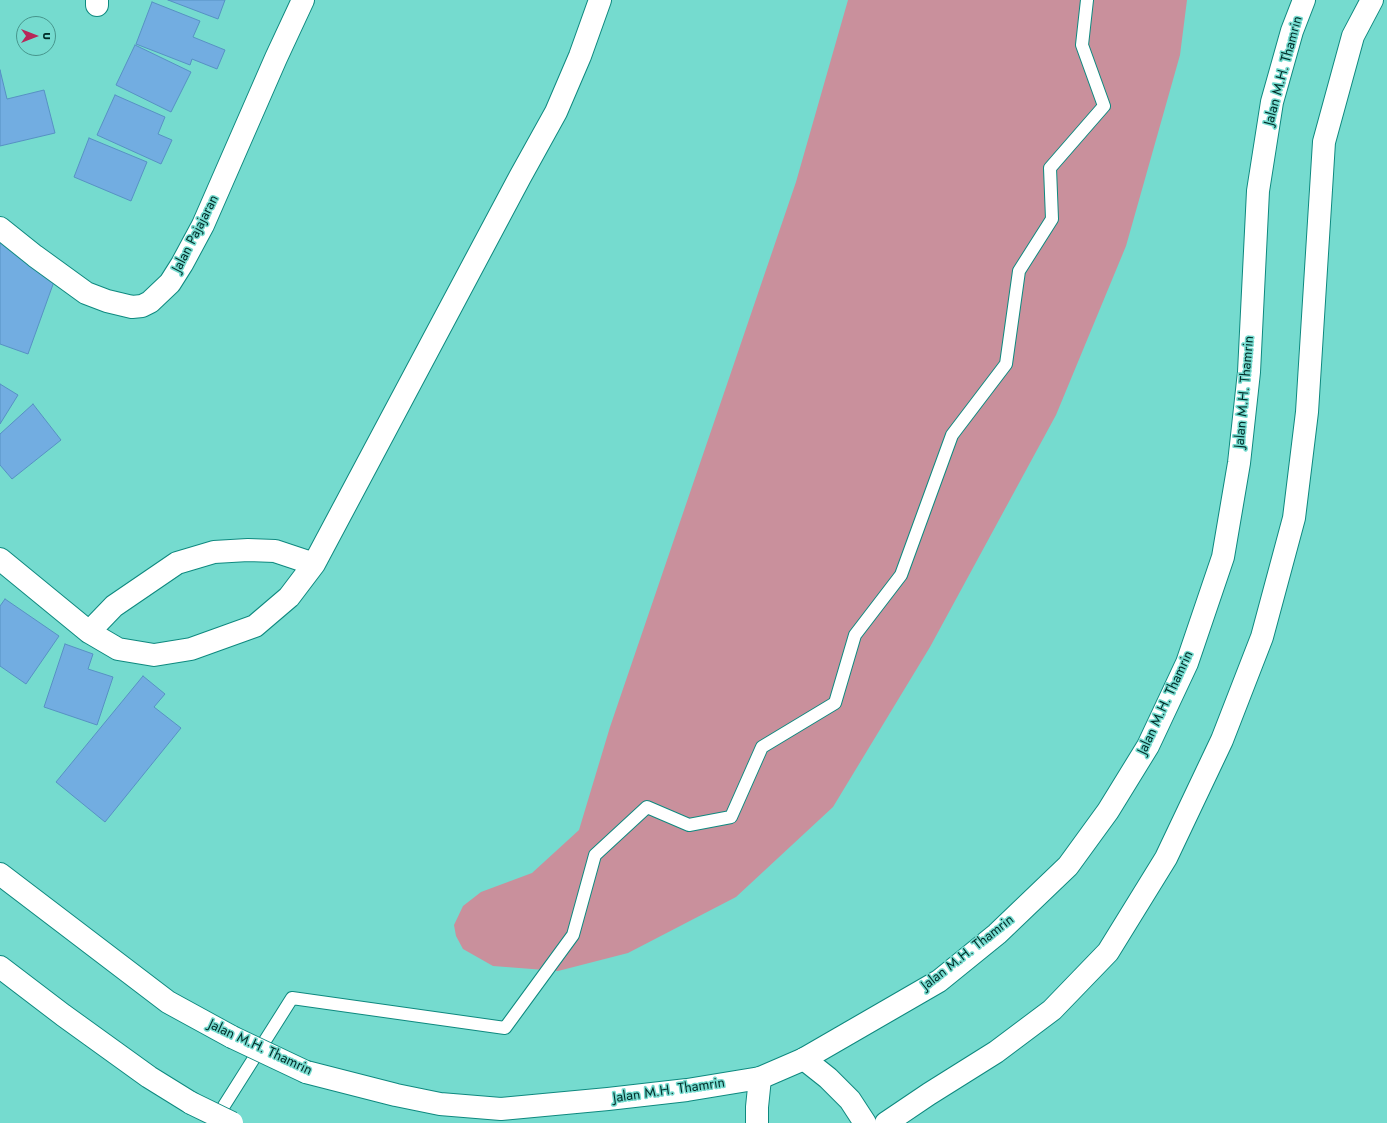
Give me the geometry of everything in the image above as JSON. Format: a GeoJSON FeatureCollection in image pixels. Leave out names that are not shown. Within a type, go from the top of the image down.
{"type":"FeatureCollection","features":[{"type":"Feature","properties":{"kind":"main road","name":"Jalan Pajajaran"},"geometry":{"type":"LineString","coordinates":[[0,228],[35,256],[86,293],[107,301],[132,307],[142,306],[150,302],[170,283],[203,225],[276,58],[304,0]]}},
{"type":"Feature","properties":{"kind":"main road"},"geometry":{"type":"LineString","coordinates":[[0,559],[89,632],[118,649],[154,655],[191,649],[255,626],[289,597],[314,564],[556,112],[580,56],[600,0]]}},
{"type":"Feature","properties":{"kind":"main road","name":"Jalan M.H. Thamrin"},"geometry":{"type":"LineString","coordinates":[[0,874],[168,1002],[232,1037],[306,1072],[396,1095],[440,1104],[501,1108],[608,1100],[687,1090],[760,1078],[804,1059],[939,981],[997,934],[1068,866],[1108,811],[1148,746],[1187,663],[1223,557],[1239,463],[1249,372],[1258,191],[1272,102],[1292,31],[1304,0]]}},
{"type":"Feature","properties":{"kind":"main road"},"geometry":{"type":"LineString","coordinates":[[886,1123],[996,1052],[1052,1010],[1108,952],[1166,858],[1222,740],[1262,637],[1294,518],[1307,412],[1324,142],[1353,36],[1372,0]]}},
{"type":"Feature","properties":{"kind":"main road"},"geometry":{"type":"LineString","coordinates":[[89,632],[114,606],[177,563],[214,552],[248,550],[275,551],[314,564]]}},
{"type":"Feature","properties":{"kind":"main road"},"geometry":{"type":"LineString","coordinates":[[0,967],[63,1015],[150,1077],[191,1103],[232,1123]]}},
{"type":"Feature","properties":{"kind":"main road"},"geometry":{"type":"LineString","coordinates":[[804,1059],[828,1078],[850,1100],[865,1123]]}},
{"type":"Feature","properties":{"kind":"main road"},"geometry":{"type":"LineString","coordinates":[[757,1123],[760,1078]]}},
{"type":"Feature","properties":{"kind":"lane"},"geometry":{"type":"LineString","coordinates":[[214,1123],[292,998],[505,1028],[573,935],[595,855],[647,807],[689,825],[731,817],[762,747],[835,703],[855,635],[901,575],[952,435],[1006,364],[1019,271],[1052,219],[1050,168],[1104,106],[1082,46],[1087,0]]}},
{"type":"Feature","properties":{"kind":"shaded area"},"geometry":{"type":"Polygon","coordinates":[[[848,0],[1187,0],[1180,55],[1126,246],[1056,415],[930,647],[833,807],[736,897],[628,953],[558,971],[493,966],[463,949],[456,936],[454,925],[463,906],[481,892],[532,873],[579,830],[610,727],[796,182],[848,0]]]}},
{"type":"Feature","properties":{"kind":"building"},"geometry":{"type":"Polygon","coordinates":[[[168,0],[225,0],[218,19],[168,0]]]}},
{"type":"Feature","properties":{"kind":"building"},"geometry":{"type":"Polygon","coordinates":[[[152,2],[200,21],[193,37],[225,50],[217,69],[192,59],[190,65],[136,44],[152,2]]]}},
{"type":"Feature","properties":{"kind":"building"},"geometry":{"type":"Polygon","coordinates":[[[135,45],[191,72],[171,112],[116,85],[135,45]]]}},
{"type":"Feature","properties":{"kind":"building"},"geometry":{"type":"Polygon","coordinates":[[[0,70],[7,99],[44,90],[55,133],[0,146],[0,70]]]}},
{"type":"Feature","properties":{"kind":"building"},"geometry":{"type":"Polygon","coordinates":[[[115,95],[165,117],[158,134],[172,140],[161,164],[97,135],[115,95]]]}},
{"type":"Feature","properties":{"kind":"building"},"geometry":{"type":"Polygon","coordinates":[[[89,138],[147,162],[131,201],[74,177],[89,138]]]}},
{"type":"Feature","properties":{"kind":"building"},"geometry":{"type":"Polygon","coordinates":[[[0,242],[56,276],[28,354],[0,344],[0,242]]]}},
{"type":"Feature","properties":{"kind":"building"},"geometry":{"type":"Polygon","coordinates":[[[0,384],[18,395],[0,424],[0,384]]]}},
{"type":"Feature","properties":{"kind":"building"},"geometry":{"type":"Polygon","coordinates":[[[33,404],[61,440],[12,479],[0,465],[0,434],[33,404]]]}},
{"type":"Feature","properties":{"kind":"building"},"geometry":{"type":"Polygon","coordinates":[[[5,599],[59,636],[26,684],[0,666],[0,606],[5,599]]]}},
{"type":"Feature","properties":{"kind":"building"},"geometry":{"type":"Polygon","coordinates":[[[65,644],[93,654],[88,669],[113,677],[97,725],[44,707],[65,644]]]}},
{"type":"Feature","properties":{"kind":"building"},"geometry":{"type":"Polygon","coordinates":[[[143,676],[165,694],[154,707],[181,728],[105,822],[56,782],[143,676]]]}}]}
